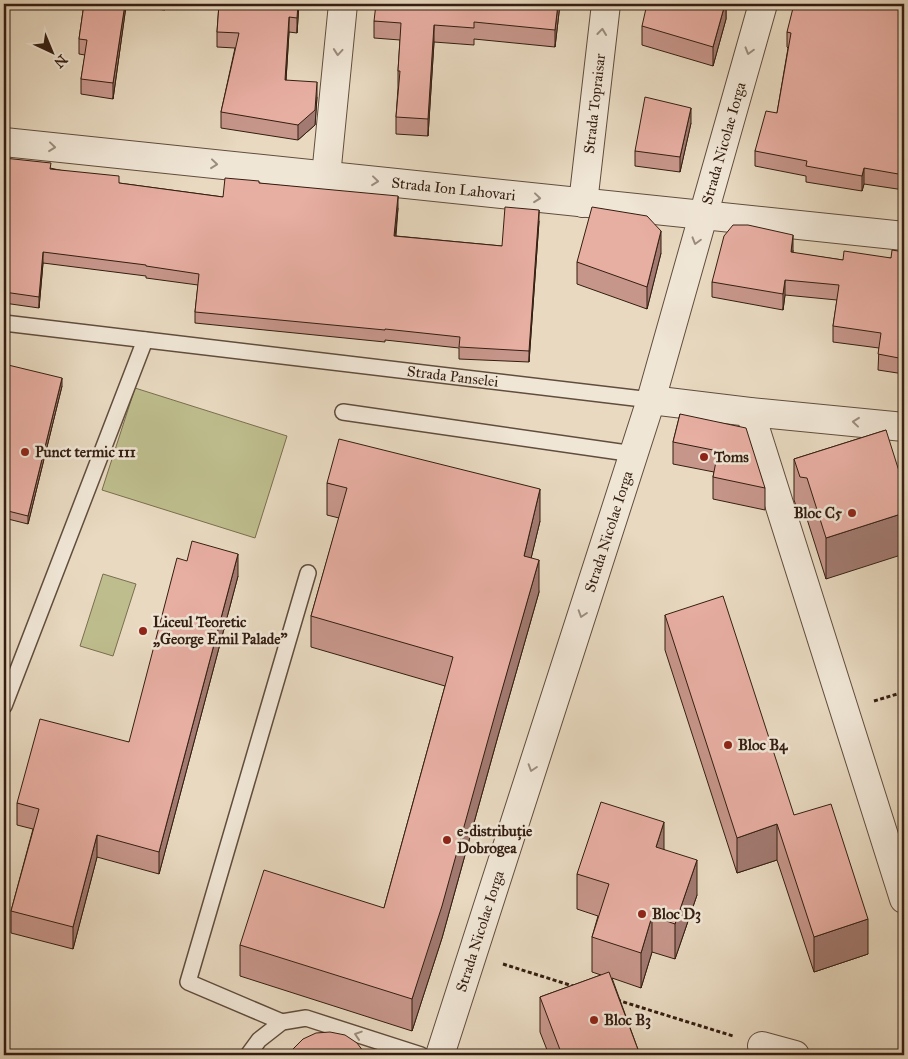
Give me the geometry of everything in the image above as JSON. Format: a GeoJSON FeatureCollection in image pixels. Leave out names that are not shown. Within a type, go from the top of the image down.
{"type":"FeatureCollection","features":[{"type":"Feature","properties":{"kind":"street"},"geometry":{"type":"LineString","coordinates":[[326,176],[343,4]]}},
{"type":"Feature","properties":{"kind":"street","name":"Strada Topraisar"},"geometry":{"type":"LineString","coordinates":[[583,203],[606,4]]}},
{"type":"Feature","properties":{"kind":"street","name":"Strada Nicolae Iorga"},"geometry":{"type":"LineString","coordinates":[[440,1055],[651,400],[762,4]]}},
{"type":"Feature","properties":{"kind":"street","name":"Strada Ion Lahovari"},"geometry":{"type":"LineString","coordinates":[[4,142],[904,236]]}},
{"type":"Feature","properties":{"kind":"street","name":"Strada Panselei"},"geometry":{"type":"LineString","coordinates":[[651,400],[904,427]]}},
{"type":"Feature","properties":{"kind":"street"},"geometry":{"type":"LineString","coordinates":[[750,412],[904,899]]}},
{"type":"Feature","properties":{"kind":"street"},"geometry":{"type":"LineString","coordinates":[[762,1046],[795,1055]]}},
{"type":"Feature","properties":{"kind":"lane","name":"Strada Panselei"},"geometry":{"type":"LineString","coordinates":[[4,323],[651,400]]}},
{"type":"Feature","properties":{"kind":"lane"},"geometry":{"type":"LineString","coordinates":[[4,706],[145,340]]}},
{"type":"Feature","properties":{"kind":"lane"},"geometry":{"type":"LineString","coordinates":[[343,412],[634,454]]}},
{"type":"Feature","properties":{"kind":"lane"},"geometry":{"type":"LineString","coordinates":[[282,1022],[188,982],[308,573]]}},
{"type":"Feature","properties":{"kind":"lane"},"geometry":{"type":"LineString","coordinates":[[248,1055],[259,1040],[282,1022],[306,1018],[421,1055]]}},
{"type":"Feature","properties":{"kind":"path"},"geometry":{"type":"LineString","coordinates":[[472,954],[585,990]]}},
{"type":"Feature","properties":{"kind":"path"},"geometry":{"type":"LineString","coordinates":[[613,998],[762,1046]]}},
{"type":"Feature","properties":{"kind":"shaded area"},"geometry":{"type":"Polygon","coordinates":[[[135,388],[287,436],[255,538],[102,490],[135,388]]]}},
{"type":"Feature","properties":{"kind":"shaded area"},"geometry":{"type":"Polygon","coordinates":[[[103,574],[136,584],[113,656],[80,646],[103,574]]]}},
{"type":"Feature","properties":{"kind":"building"},"geometry":{"type":"Polygon","coordinates":[[[84,4],[125,4],[113,83],[81,79],[87,40],[79,39],[84,4]]]}},
{"type":"Feature","properties":{"kind":"building"},"geometry":{"type":"Polygon","coordinates":[[[219,4],[298,4],[297,18],[289,17],[285,80],[317,82],[315,110],[298,125],[221,112],[239,33],[217,32],[219,4]]]}},
{"type":"Feature","properties":{"kind":"building"},"geometry":{"type":"Polygon","coordinates":[[[376,4],[558,4],[555,30],[474,22],[474,28],[434,25],[428,119],[396,117],[400,71],[398,71],[401,23],[374,21],[376,4]]]}},
{"type":"Feature","properties":{"kind":"building"},"geometry":{"type":"Polygon","coordinates":[[[647,4],[725,4],[713,47],[642,26],[647,4]]]}},
{"type":"Feature","properties":{"kind":"building"},"geometry":{"type":"Polygon","coordinates":[[[794,4],[904,4],[904,175],[864,168],[862,176],[806,166],[807,161],[755,151],[766,111],[777,113],[791,33],[787,32],[794,4]]]}},
{"type":"Feature","properties":{"kind":"building"},"geometry":{"type":"Polygon","coordinates":[[[645,97],[691,108],[680,157],[635,151],[645,97]]]}},
{"type":"Feature","properties":{"kind":"building"},"geometry":{"type":"Polygon","coordinates":[[[4,158],[51,163],[50,169],[119,176],[119,183],[223,197],[225,178],[398,196],[394,236],[502,246],[505,207],[539,210],[529,351],[459,347],[460,337],[195,312],[199,274],[146,265],[43,252],[39,297],[4,292],[4,158]]]}},
{"type":"Feature","properties":{"kind":"building"},"geometry":{"type":"Polygon","coordinates":[[[592,207],[647,216],[661,231],[647,287],[577,262],[592,207]]]}},
{"type":"Feature","properties":{"kind":"building"},"geometry":{"type":"Polygon","coordinates":[[[733,225],[748,225],[793,235],[791,252],[843,260],[844,251],[891,258],[892,250],[904,252],[904,359],[878,354],[881,333],[833,326],[839,285],[785,280],[783,294],[712,282],[724,236],[733,225]]]}},
{"type":"Feature","properties":{"kind":"building","name":"Punct termic 111"},"geometry":{"type":"Polygon","coordinates":[[[4,364],[62,378],[28,516],[4,510],[4,364]]]}},
{"type":"Feature","properties":{"kind":"building"},"geometry":{"type":"Polygon","coordinates":[[[680,414],[746,428],[765,488],[713,477],[718,451],[673,442],[680,414]]]}},
{"type":"Feature","properties":{"kind":"building"},"geometry":{"type":"Polygon","coordinates":[[[886,430],[904,487],[904,513],[826,538],[807,478],[800,477],[794,459],[886,430]]]}},
{"type":"Feature","properties":{"kind":"building"},"geometry":{"type":"Polygon","coordinates":[[[339,439],[540,489],[524,556],[539,560],[442,906],[412,999],[240,945],[264,870],[384,908],[453,657],[311,616],[347,488],[327,483],[339,439]]]}},
{"type":"Feature","properties":{"kind":"building"},"geometry":{"type":"Polygon","coordinates":[[[192,541],[238,554],[159,852],[97,835],[73,927],[11,911],[39,809],[17,803],[40,719],[129,742],[177,558],[187,561],[192,541]]]}},
{"type":"Feature","properties":{"kind":"building","name":"Bloc B4"},"geometry":{"type":"Polygon","coordinates":[[[723,596],[794,815],[831,804],[868,919],[814,937],[777,824],[737,838],[665,615],[723,596]]]}},
{"type":"Feature","properties":{"kind":"building","name":"Bloc D3"},"geometry":{"type":"Polygon","coordinates":[[[601,802],[664,822],[656,847],[697,860],[675,924],[652,916],[641,953],[592,937],[609,884],[577,874],[601,802]]]}},
{"type":"Feature","properties":{"kind":"building"},"geometry":{"type":"Polygon","coordinates":[[[609,972],[640,1055],[562,1055],[540,997],[609,972]]]}},
{"type":"Feature","properties":{"kind":"building"},"geometry":{"type":"Polygon","coordinates":[[[330,1032],[345,1035],[357,1043],[366,1055],[289,1055],[303,1039],[316,1033],[330,1032]]]}},
{"type":"Feature","properties":{"kind":"building"},"geometry":{"type":"Polygon","coordinates":[[[4,1048],[33,1055],[4,1055],[4,1048]]]}},
{"type":"Feature","properties":{"kind":"place","name":"Punct termic 111"},"geometry":{"type":"Point","coordinates":[25,452]}},
{"type":"Feature","properties":{"kind":"place","name":"Toms"},"geometry":{"type":"Point","coordinates":[704,457]}},
{"type":"Feature","properties":{"kind":"place","name":"Bloc C5"},"geometry":{"type":"Point","coordinates":[852,513]}},
{"type":"Feature","properties":{"kind":"place","name":"Liceul Teoretic „George Emil Palade”"},"geometry":{"type":"Point","coordinates":[143,631]}},
{"type":"Feature","properties":{"kind":"place","name":"Bloc B4"},"geometry":{"type":"Point","coordinates":[728,745]}},
{"type":"Feature","properties":{"kind":"place","name":"e-distribuție Dobrogea"},"geometry":{"type":"Point","coordinates":[447,840]}},
{"type":"Feature","properties":{"kind":"place","name":"Bloc D3"},"geometry":{"type":"Point","coordinates":[642,914]}},
{"type":"Feature","properties":{"kind":"place","name":"Bloc B3"},"geometry":{"type":"Point","coordinates":[594,1020]}}]}
